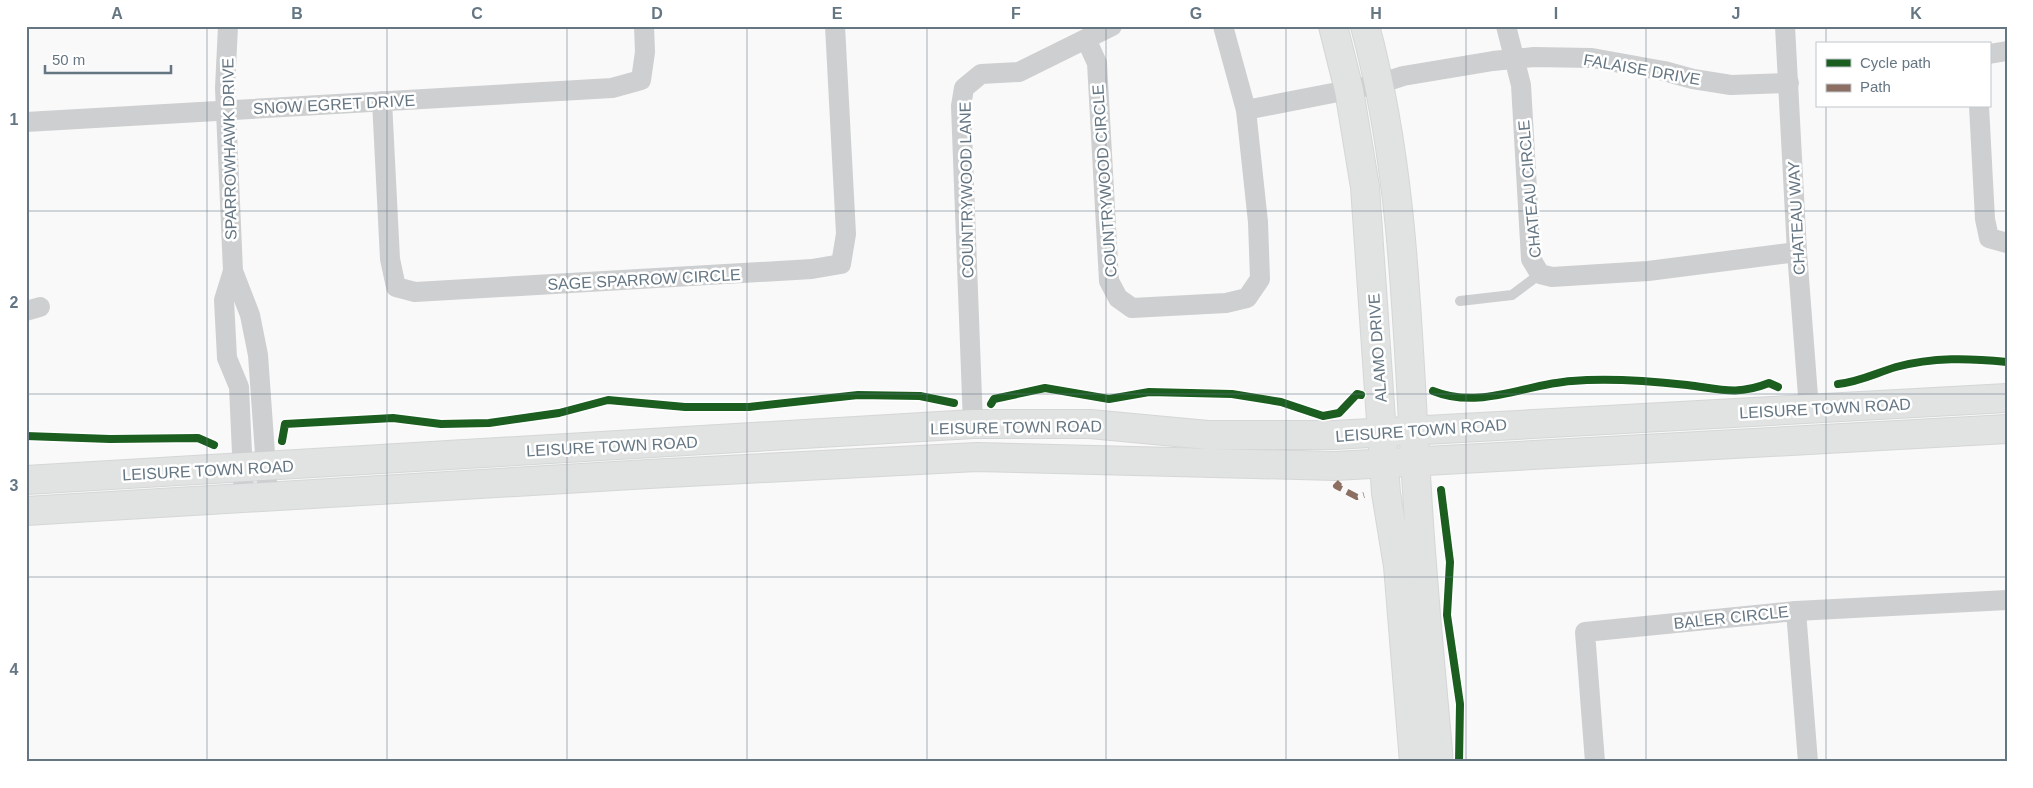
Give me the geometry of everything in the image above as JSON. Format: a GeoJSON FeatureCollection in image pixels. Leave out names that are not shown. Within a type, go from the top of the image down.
{"type":"FeatureCollection","features":[{"type":"Feature","properties":{"kind":"main road","name":"ALAMO DRIVE"},"geometry":{"type":"LineString","coordinates":[[1332,26],[1349,90],[1366,187],[1386,493],[1398,566],[1414,762]]}},
{"type":"Feature","properties":{"kind":"main road","name":"ALAMO DRIVE"},"geometry":{"type":"LineString","coordinates":[[1365,26],[1379,84],[1390,148],[1397,208],[1409,343],[1415,462],[1439,762]]}},
{"type":"Feature","properties":{"kind":"main road","name":"LEISURE TOWN ROAD"},"geometry":{"type":"LineString","coordinates":[[26,480],[255,468],[973,424],[1090,424],[1208,435],[1334,435],[1413,429],[2007,398]]}},
{"type":"Feature","properties":{"kind":"main road","name":"LEISURE TOWN ROAD"},"geometry":{"type":"LineString","coordinates":[[26,511],[977,457],[1335,466],[2007,429]]}},
{"type":"Feature","properties":{"kind":"street","name":"SPARROWHAWK DRIVE"},"geometry":{"type":"LineString","coordinates":[[228,26],[225,110],[233,271],[250,315],[258,355],[256,497]]}},
{"type":"Feature","properties":{"kind":"street","name":"SNOW EGRET DRIVE"},"geometry":{"type":"LineString","coordinates":[[26,122],[612,88],[641,80],[645,59],[644,26]]}},
{"type":"Feature","properties":{"kind":"street","name":"SAGE SPARROW CIRCLE"},"geometry":{"type":"LineString","coordinates":[[382,101],[390,259],[396,287],[415,292],[792,270],[832,266],[841,264],[846,234],[835,26]]}},
{"type":"Feature","properties":{"kind":"street","name":"COUNTRYWOOD LANE"},"geometry":{"type":"LineString","coordinates":[[973,424],[961,106],[964,88],[981,74],[1019,72],[1112,26]]}},
{"type":"Feature","properties":{"kind":"street"},"geometry":{"type":"LineString","coordinates":[[1223,26],[1246,110]]}},
{"type":"Feature","properties":{"kind":"street","name":"CHATEAU CIRCLE"},"geometry":{"type":"LineString","coordinates":[[1506,26],[1521,85],[1531,259],[1540,274],[1552,277],[1648,271],[1797,252]]}},
{"type":"Feature","properties":{"kind":"street","name":"CHATEAU WAY"},"geometry":{"type":"LineString","coordinates":[[1785,26],[1797,252],[1809,409]]}},
{"type":"Feature","properties":{"kind":"street","name":"COUNTRYWOOD CIRCLE"},"geometry":{"type":"LineString","coordinates":[[1086,40],[1096,63],[1108,281],[1118,298],[1132,308],[1233,301],[1247,298],[1260,279],[1258,222],[1246,110]]}},
{"type":"Feature","properties":{"kind":"street"},"geometry":{"type":"LineString","coordinates":[[1990,54],[2007,51]]}},
{"type":"Feature","properties":{"kind":"street","name":"FALAISE DRIVE"},"geometry":{"type":"LineString","coordinates":[[1246,110],[1379,84],[1404,76],[1514,59],[1556,56],[1592,58],[1731,85],[1788,83]]}},
{"type":"Feature","properties":{"kind":"street"},"geometry":{"type":"LineString","coordinates":[[1979,108],[1985,219],[1989,238],[2007,243]]}},
{"type":"Feature","properties":{"kind":"street","name":"SPARROWHAWK DRIVE"},"geometry":{"type":"LineString","coordinates":[[233,271],[224,300],[227,358],[240,387],[255,468]]}},
{"type":"Feature","properties":{"kind":"street","name":"BALER CIRCLE"},"geometry":{"type":"LineString","coordinates":[[1595,762],[1585,632],[1796,611],[2007,600]]}},
{"type":"Feature","properties":{"kind":"street"},"geometry":{"type":"LineString","coordinates":[[1796,611],[1808,762]]}},
{"type":"Feature","properties":{"kind":"lane"},"geometry":{"type":"LineString","coordinates":[[1460,301],[1512,295],[1540,274]]}},
{"type":"Feature","properties":{"kind":"marked path"},"geometry":{"type":"LineString","coordinates":[[1340,482],[1336,486],[1357,497],[1364,495]]}},
{"type":"Feature","properties":{"kind":"cycle path"},"geometry":{"type":"LineString","coordinates":[[1838,384],[1924,361],[1965,359],[2007,362]]}},
{"type":"Feature","properties":{"kind":"cycle path"},"geometry":{"type":"LineString","coordinates":[[1433,391],[1468,398],[1485,397],[1554,383],[1601,380],[1659,382],[1719,390],[1747,389],[1769,383],[1778,387]]}},
{"type":"Feature","properties":{"kind":"cycle path"},"geometry":{"type":"LineString","coordinates":[[991,404],[994,399],[1045,388],[1109,399],[1149,392],[1232,394],[1281,402],[1323,416],[1339,413],[1357,394],[1361,395]]}},
{"type":"Feature","properties":{"kind":"cycle path"},"geometry":{"type":"LineString","coordinates":[[282,441],[285,424],[393,418],[441,424],[489,423],[559,413],[608,400],[685,407],[749,407],[858,395],[920,396],[954,403]]}},
{"type":"Feature","properties":{"kind":"cycle path"},"geometry":{"type":"LineString","coordinates":[[26,436],[110,439],[198,438],[214,445]]}},
{"type":"Feature","properties":{"kind":"cycle path"},"geometry":{"type":"LineString","coordinates":[[1441,490],[1450,562],[1447,615],[1460,704],[1459,762]]}}]}
